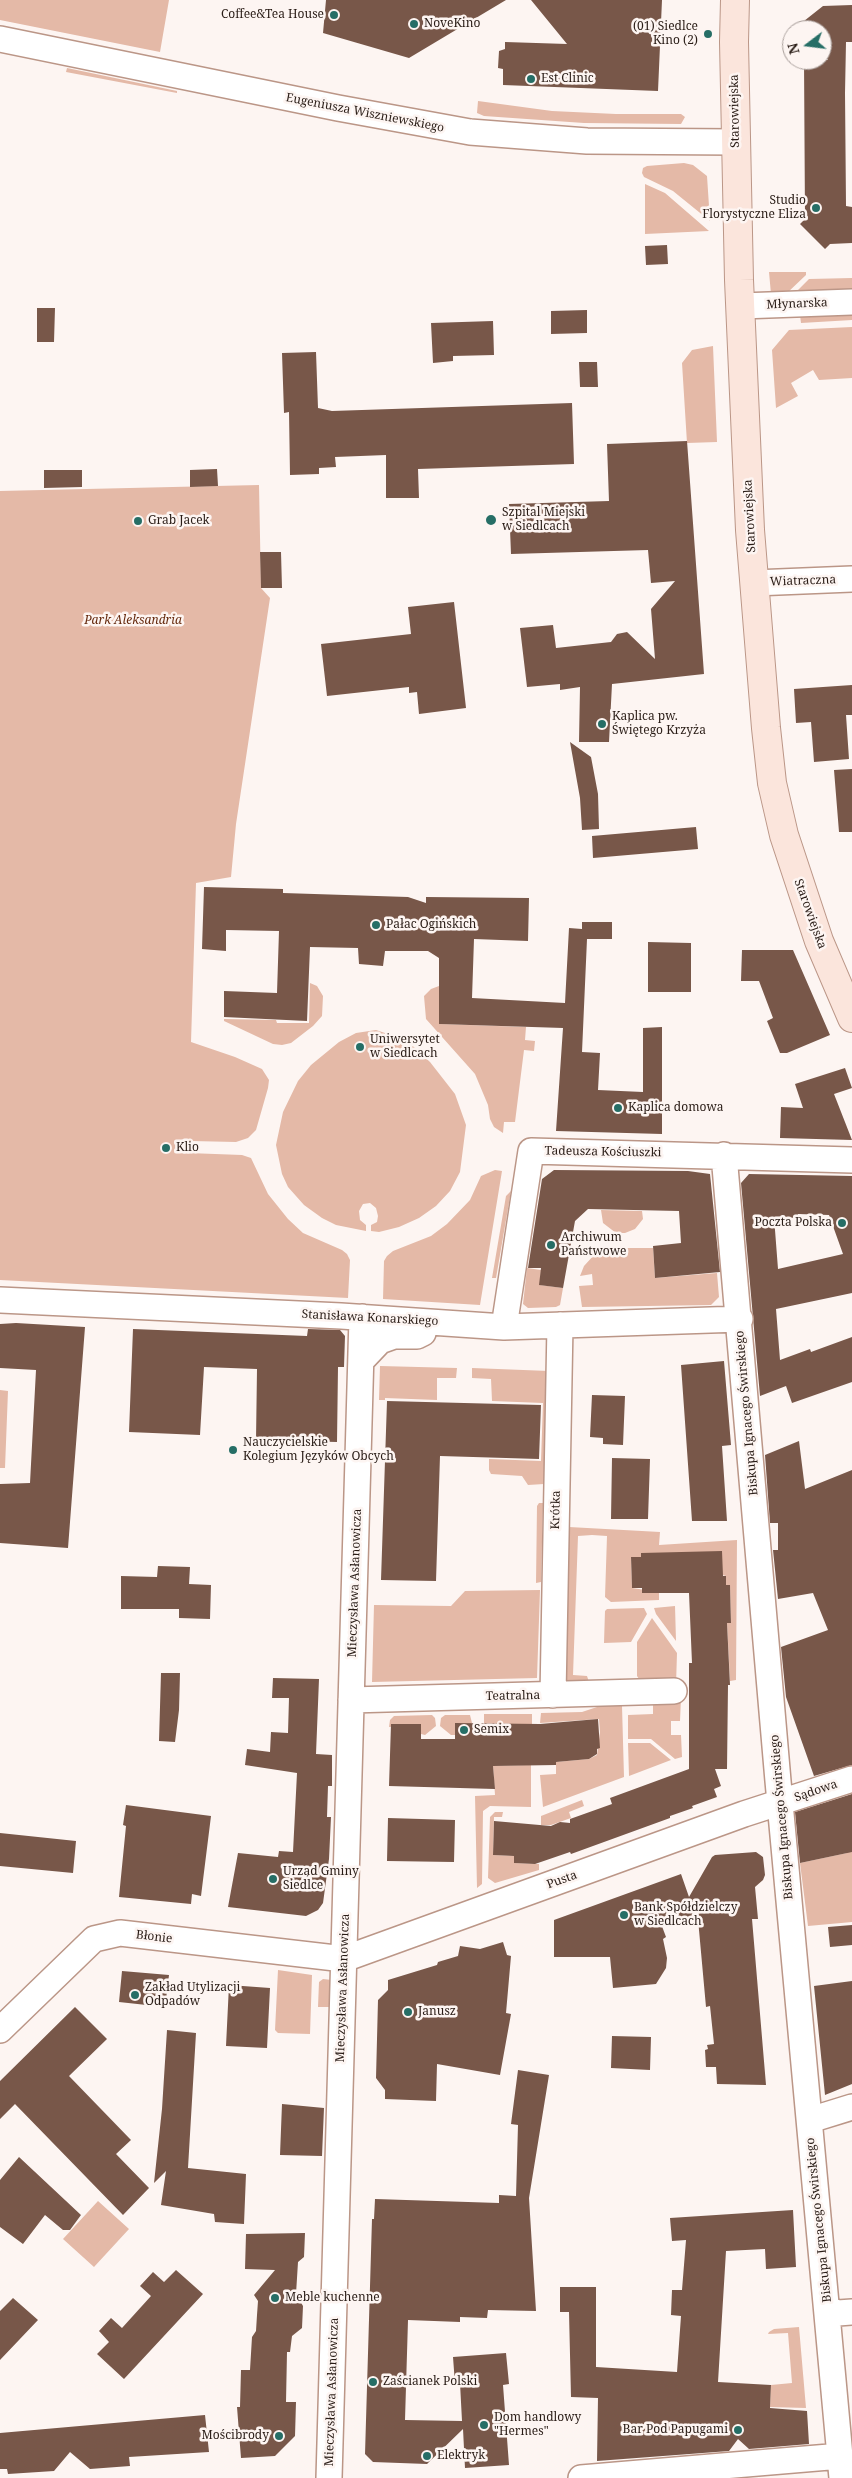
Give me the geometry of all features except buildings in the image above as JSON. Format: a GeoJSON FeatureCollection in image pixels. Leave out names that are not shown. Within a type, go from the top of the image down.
{"type":"FeatureCollection","features":[{"type":"Feature","properties":{"kind":"main road","name":"Starowiejska"},"geometry":{"type":"LineString","coordinates":[[736,0],[736,142],[741,306],[754,583],[772,783],[784,835],[819,941],[852,1018]]}},
{"type":"Feature","properties":{"kind":"street","name":"Eugeniusza Wiszniewskiego"},"geometry":{"type":"LineString","coordinates":[[0,38],[338,108],[470,132],[587,141],[736,142]]}},
{"type":"Feature","properties":{"kind":"street","name":"Młynarska"},"geometry":{"type":"LineString","coordinates":[[741,306],[852,302]]}},
{"type":"Feature","properties":{"kind":"street","name":"Wiatraczna"},"geometry":{"type":"LineString","coordinates":[[754,583],[852,579]]}},
{"type":"Feature","properties":{"kind":"street","name":"Tadeusza Kościuszki"},"geometry":{"type":"LineString","coordinates":[[504,1327],[531,1151],[852,1160]]}},
{"type":"Feature","properties":{"kind":"street","name":"Biskupa Ignacego Świrskiego"},"geometry":{"type":"LineString","coordinates":[[724,1155],[810,2120],[840,2311],[842,2467]]}},
{"type":"Feature","properties":{"kind":"street","name":"Stanisława Konarskiego"},"geometry":{"type":"LineString","coordinates":[[0,1300],[362,1317],[504,1327],[740,1319]]}},
{"type":"Feature","properties":{"kind":"street","name":"Mieczysława Asłanowicza"},"geometry":{"type":"LineString","coordinates":[[329,2478],[362,1317]]}},
{"type":"Feature","properties":{"kind":"street"},"geometry":{"type":"LineString","coordinates":[[361,1361],[374,1345],[380,1341],[394,1336],[417,1336],[440,1323]]}},
{"type":"Feature","properties":{"kind":"street","name":"Krótka"},"geometry":{"type":"LineString","coordinates":[[553,1695],[560,1325]]}},
{"type":"Feature","properties":{"kind":"street","name":"Teatralna"},"geometry":{"type":"LineString","coordinates":[[351,1700],[674,1691]]}},
{"type":"Feature","properties":{"kind":"street","name":"Sądowa"},"geometry":{"type":"LineString","coordinates":[[781,1802],[852,1779]]}},
{"type":"Feature","properties":{"kind":"street","name":"Pusta"},"geometry":{"type":"LineString","coordinates":[[344,1959],[781,1802]]}},
{"type":"Feature","properties":{"kind":"street","name":"Błonie"},"geometry":{"type":"LineString","coordinates":[[0,2030],[94,1939],[120,1934],[344,1959]]}},
{"type":"Feature","properties":{"kind":"street"},"geometry":{"type":"LineString","coordinates":[[810,2120],[852,2107]]}},
{"type":"Feature","properties":{"kind":"street"},"geometry":{"type":"LineString","coordinates":[[581,2478],[842,2467]]}},
{"type":"Feature","properties":{"kind":"green space"},"geometry":{"type":"Polygon","coordinates":[[[0,0],[169,0],[160,52],[0,20],[0,0]]]}},
{"type":"Feature","properties":{"kind":"green space"},"geometry":{"type":"Polygon","coordinates":[[[67,68],[177,91],[177,93],[66,72],[67,68]]]}},
{"type":"Feature","properties":{"kind":"green space"},"geometry":{"type":"Polygon","coordinates":[[[478,101],[552,111],[616,114],[681,114],[685,117],[681,124],[584,123],[484,116],[477,113],[478,101]]]}},
{"type":"Feature","properties":{"kind":"green space"},"geometry":{"type":"Polygon","coordinates":[[[684,163],[693,165],[707,176],[710,221],[673,191],[644,177],[642,173],[643,168],[647,166],[684,163]]]}},
{"type":"Feature","properties":{"kind":"green space"},"geometry":{"type":"Polygon","coordinates":[[[645,184],[665,193],[709,231],[645,234],[645,184]]]}},
{"type":"Feature","properties":{"kind":"green space"},"geometry":{"type":"Polygon","coordinates":[[[769,272],[806,272],[806,275],[786,294],[771,294],[769,272]]]}},
{"type":"Feature","properties":{"kind":"green space"},"geometry":{"type":"Polygon","coordinates":[[[852,278],[852,291],[794,294],[809,279],[852,278]]]}},
{"type":"Feature","properties":{"kind":"green space"},"geometry":{"type":"Polygon","coordinates":[[[852,312],[852,320],[801,323],[800,315],[852,312]]]}},
{"type":"Feature","properties":{"kind":"green space"},"geometry":{"type":"Polygon","coordinates":[[[852,327],[852,378],[819,380],[813,370],[791,383],[798,396],[776,408],[772,350],[789,330],[852,327]]]}},
{"type":"Feature","properties":{"kind":"green space"},"geometry":{"type":"Polygon","coordinates":[[[713,346],[717,442],[687,443],[682,363],[692,350],[713,346]]]}},
{"type":"Feature","properties":{"kind":"green space","name":"Park Aleksandria"},"geometry":{"type":"Polygon","coordinates":[[[259,485],[261,588],[270,598],[236,824],[231,877],[196,883],[191,1042],[235,1057],[262,1069],[269,1080],[256,1130],[248,1138],[236,1142],[191,1141],[188,1153],[242,1155],[251,1158],[268,1194],[288,1219],[303,1233],[347,1254],[350,1260],[348,1298],[0,1280],[0,491],[259,485]]]}},
{"type":"Feature","properties":{"kind":"green space"},"geometry":{"type":"Polygon","coordinates":[[[310,983],[317,986],[323,996],[322,1016],[313,1026],[291,1043],[273,1044],[224,1021],[224,1019],[276,1020],[277,1023],[309,1023],[310,983]]]}},
{"type":"Feature","properties":{"kind":"green space"},"geometry":{"type":"Polygon","coordinates":[[[439,986],[439,1024],[526,1027],[525,1040],[535,1041],[534,1051],[524,1050],[515,1122],[504,1122],[503,1133],[494,1127],[490,1119],[488,1105],[475,1074],[426,1019],[424,996],[431,989],[439,986]]]}},
{"type":"Feature","properties":{"kind":"green space"},"geometry":{"type":"Polygon","coordinates":[[[376,1030],[397,1037],[414,1047],[430,1062],[455,1094],[466,1125],[460,1172],[450,1191],[436,1206],[419,1218],[399,1227],[379,1232],[371,1231],[371,1225],[377,1222],[378,1216],[376,1208],[370,1203],[363,1204],[359,1211],[360,1220],[366,1225],[366,1231],[336,1225],[304,1205],[288,1187],[282,1174],[276,1145],[283,1112],[298,1081],[311,1065],[339,1042],[356,1033],[376,1030]]]}},
{"type":"Feature","properties":{"kind":"green space"},"geometry":{"type":"Polygon","coordinates":[[[495,1170],[502,1171],[480,1305],[383,1299],[384,1261],[387,1256],[393,1251],[431,1236],[447,1224],[470,1200],[481,1176],[495,1170]]]}},
{"type":"Feature","properties":{"kind":"green space"},"geometry":{"type":"Polygon","coordinates":[[[511,1191],[496,1278],[492,1278],[506,1196],[511,1191]]]}},
{"type":"Feature","properties":{"kind":"green space"},"geometry":{"type":"Polygon","coordinates":[[[601,1210],[642,1211],[643,1219],[635,1229],[625,1233],[616,1233],[603,1223],[601,1210]]]}},
{"type":"Feature","properties":{"kind":"green space"},"geometry":{"type":"Polygon","coordinates":[[[608,1248],[653,1248],[655,1278],[717,1273],[719,1297],[711,1305],[582,1307],[579,1286],[593,1285],[592,1274],[580,1276],[584,1266],[594,1255],[608,1248]]]}},
{"type":"Feature","properties":{"kind":"green space"},"geometry":{"type":"Polygon","coordinates":[[[527,1268],[541,1270],[540,1285],[563,1288],[560,1305],[556,1307],[528,1308],[523,1304],[527,1268]]]}},
{"type":"Feature","properties":{"kind":"green space"},"geometry":{"type":"Polygon","coordinates":[[[380,1366],[457,1368],[456,1378],[437,1378],[437,1400],[385,1398],[385,1400],[379,1400],[380,1366]]]}},
{"type":"Feature","properties":{"kind":"green space"},"geometry":{"type":"Polygon","coordinates":[[[472,1368],[549,1371],[544,1484],[528,1485],[522,1476],[491,1474],[489,1470],[489,1459],[541,1461],[543,1403],[492,1401],[491,1379],[472,1378],[472,1368]]]}},
{"type":"Feature","properties":{"kind":"green space"},"geometry":{"type":"Polygon","coordinates":[[[0,1390],[8,1391],[5,1468],[0,1468],[0,1390]]]}},
{"type":"Feature","properties":{"kind":"green space"},"geometry":{"type":"Polygon","coordinates":[[[539,1503],[543,1503],[541,1582],[536,1583],[537,1506],[539,1503]]]}},
{"type":"Feature","properties":{"kind":"green space"},"geometry":{"type":"Polygon","coordinates":[[[569,1527],[660,1532],[659,1545],[737,1540],[736,1680],[730,1681],[727,1623],[731,1623],[730,1586],[726,1586],[726,1576],[641,1553],[641,1557],[631,1557],[632,1588],[659,1592],[659,1600],[611,1602],[605,1597],[607,1536],[592,1535],[578,1536],[573,1675],[587,1676],[589,1682],[575,1687],[564,1680],[569,1527]]]}},
{"type":"Feature","properties":{"kind":"green space"},"geometry":{"type":"Polygon","coordinates":[[[540,1590],[537,1678],[372,1682],[374,1605],[451,1606],[465,1591],[540,1590]]]}},
{"type":"Feature","properties":{"kind":"green space"},"geometry":{"type":"Polygon","coordinates":[[[675,1606],[676,1641],[656,1614],[654,1608],[675,1606]]]}},
{"type":"Feature","properties":{"kind":"green space"},"geometry":{"type":"Polygon","coordinates":[[[644,1608],[647,1614],[631,1642],[604,1643],[605,1611],[607,1609],[644,1608]]]}},
{"type":"Feature","properties":{"kind":"green space"},"geometry":{"type":"Polygon","coordinates":[[[652,1618],[677,1653],[676,1685],[641,1682],[637,1676],[637,1642],[652,1618]]]}},
{"type":"Feature","properties":{"kind":"green space"},"geometry":{"type":"Polygon","coordinates":[[[681,1697],[680,1721],[671,1721],[671,1735],[681,1735],[682,1757],[675,1759],[651,1739],[628,1739],[628,1715],[653,1714],[653,1698],[681,1697]]]}},
{"type":"Feature","properties":{"kind":"green space"},"geometry":{"type":"Polygon","coordinates":[[[600,1706],[622,1706],[624,1777],[543,1807],[540,1775],[556,1774],[556,1762],[589,1759],[597,1755],[600,1732],[599,1719],[540,1723],[541,1713],[582,1712],[600,1706]]]}},
{"type":"Feature","properties":{"kind":"green space"},"geometry":{"type":"Polygon","coordinates":[[[484,1714],[532,1714],[532,1724],[484,1725],[484,1714]]]}},
{"type":"Feature","properties":{"kind":"green space"},"geometry":{"type":"Polygon","coordinates":[[[432,1715],[435,1718],[436,1726],[425,1735],[421,1734],[421,1724],[389,1727],[390,1720],[394,1716],[432,1715]]]}},
{"type":"Feature","properties":{"kind":"green space"},"geometry":{"type":"Polygon","coordinates":[[[445,1715],[470,1715],[472,1723],[455,1735],[451,1735],[440,1726],[441,1718],[445,1715]]]}},
{"type":"Feature","properties":{"kind":"green space"},"geometry":{"type":"Polygon","coordinates":[[[628,1743],[650,1743],[671,1760],[629,1776],[628,1743]]]}},
{"type":"Feature","properties":{"kind":"green space"},"geometry":{"type":"Polygon","coordinates":[[[531,1765],[531,1807],[490,1806],[483,1811],[482,1884],[477,1888],[475,1796],[495,1795],[493,1766],[531,1765]]]}},
{"type":"Feature","properties":{"kind":"green space"},"geometry":{"type":"Polygon","coordinates":[[[582,1800],[584,1806],[569,1812],[571,1818],[551,1825],[541,1825],[541,1816],[582,1800]]]}},
{"type":"Feature","properties":{"kind":"green space"},"geometry":{"type":"Polygon","coordinates":[[[495,1812],[503,1812],[502,1817],[494,1817],[493,1855],[514,1856],[514,1863],[539,1864],[539,1870],[495,1883],[488,1878],[490,1817],[495,1812]]]}},
{"type":"Feature","properties":{"kind":"green space"},"geometry":{"type":"Polygon","coordinates":[[[852,1830],[852,1922],[808,1926],[800,1863],[847,1853],[852,1830]]]}},
{"type":"Feature","properties":{"kind":"green space"},"geometry":{"type":"Polygon","coordinates":[[[278,1970],[312,1975],[310,2034],[278,2033],[275,2030],[278,1970]]]}},
{"type":"Feature","properties":{"kind":"green space"},"geometry":{"type":"Polygon","coordinates":[[[323,1979],[332,1980],[331,2007],[318,2007],[319,1982],[323,1979]]]}},
{"type":"Feature","properties":{"kind":"green space"},"geometry":{"type":"Polygon","coordinates":[[[98,2201],[129,2229],[94,2267],[63,2239],[98,2201]]]}},
{"type":"Feature","properties":{"kind":"green space"},"geometry":{"type":"Polygon","coordinates":[[[799,2327],[806,2408],[770,2407],[771,2385],[792,2383],[788,2333],[768,2334],[774,2329],[799,2327]]]}},
{"type":"Feature","properties":{"kind":"place","name":"Coffee&Tea House"},"geometry":{"type":"Point","coordinates":[334,15]}},
{"type":"Feature","properties":{"kind":"place","name":"NoveKino"},"geometry":{"type":"Point","coordinates":[414,24]}},
{"type":"Feature","properties":{"kind":"place","name":"(01) Siedlce Kino (2)"},"geometry":{"type":"Point","coordinates":[708,34]}},
{"type":"Feature","properties":{"kind":"place","name":"Est Clinic"},"geometry":{"type":"Point","coordinates":[531,79]}},
{"type":"Feature","properties":{"kind":"place","name":"Studio Florystyczne Eliza"},"geometry":{"type":"Point","coordinates":[816,208]}},
{"type":"Feature","properties":{"kind":"place","name":"Szpital Miejski w Siedlcach"},"geometry":{"type":"Point","coordinates":[491,520]}},
{"type":"Feature","properties":{"kind":"place","name":"Grab Jacek"},"geometry":{"type":"Point","coordinates":[138,521]}},
{"type":"Feature","properties":{"kind":"place","name":"Kaplica pw. Świętego Krzyża"},"geometry":{"type":"Point","coordinates":[602,724]}},
{"type":"Feature","properties":{"kind":"place","name":"Pałac Ogińskich"},"geometry":{"type":"Point","coordinates":[376,925]}},
{"type":"Feature","properties":{"kind":"place","name":"Uniwersytet w Siedlcach"},"geometry":{"type":"Point","coordinates":[360,1047]}},
{"type":"Feature","properties":{"kind":"place","name":"Kaplica domowa"},"geometry":{"type":"Point","coordinates":[618,1108]}},
{"type":"Feature","properties":{"kind":"place","name":"Klio"},"geometry":{"type":"Point","coordinates":[166,1148]}},
{"type":"Feature","properties":{"kind":"place","name":"Poczta Polska"},"geometry":{"type":"Point","coordinates":[842,1223]}},
{"type":"Feature","properties":{"kind":"place","name":"Archiwum Państwowe"},"geometry":{"type":"Point","coordinates":[551,1245]}},
{"type":"Feature","properties":{"kind":"place","name":"Nauczycielskie Kolegium Języków Obcych"},"geometry":{"type":"Point","coordinates":[233,1450]}},
{"type":"Feature","properties":{"kind":"place","name":"Semix"},"geometry":{"type":"Point","coordinates":[464,1730]}},
{"type":"Feature","properties":{"kind":"place","name":"Urząd Gminy Siedlce"},"geometry":{"type":"Point","coordinates":[273,1879]}},
{"type":"Feature","properties":{"kind":"place","name":"Bank Spółdzielczy w Siedlcach"},"geometry":{"type":"Point","coordinates":[624,1915]}},
{"type":"Feature","properties":{"kind":"place","name":"Zakład Utylizacji Odpadów"},"geometry":{"type":"Point","coordinates":[135,1995]}},
{"type":"Feature","properties":{"kind":"place","name":"Janusz"},"geometry":{"type":"Point","coordinates":[408,2012]}},
{"type":"Feature","properties":{"kind":"place","name":"Meble kuchenne"},"geometry":{"type":"Point","coordinates":[275,2298]}},
{"type":"Feature","properties":{"kind":"place","name":"Zaścianek Polski"},"geometry":{"type":"Point","coordinates":[373,2382]}},
{"type":"Feature","properties":{"kind":"place","name":"Dom handlowy \"Hermes\""},"geometry":{"type":"Point","coordinates":[484,2425]}},
{"type":"Feature","properties":{"kind":"place","name":"Bar Pod Papugami"},"geometry":{"type":"Point","coordinates":[738,2430]}},
{"type":"Feature","properties":{"kind":"place","name":"Mościbrody"},"geometry":{"type":"Point","coordinates":[279,2436]}},
{"type":"Feature","properties":{"kind":"place","name":"Elektryk"},"geometry":{"type":"Point","coordinates":[427,2456]}}]}
